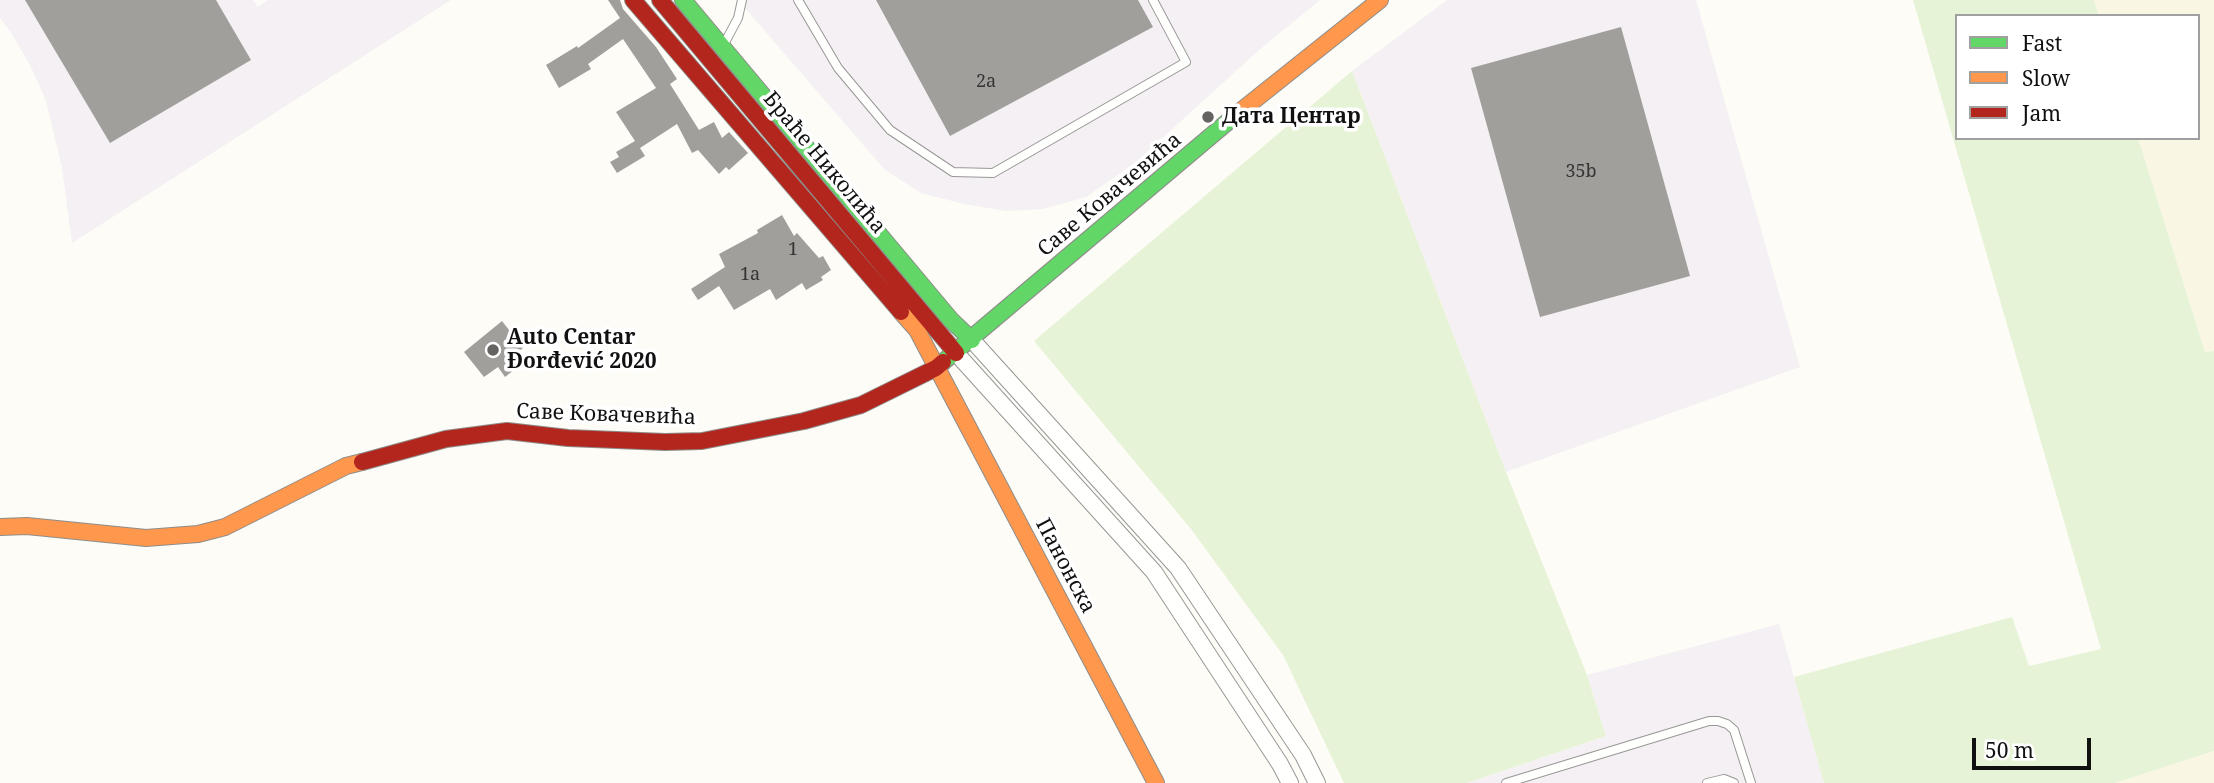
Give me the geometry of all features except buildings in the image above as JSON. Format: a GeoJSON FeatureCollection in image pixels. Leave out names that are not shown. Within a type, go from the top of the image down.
{"type":"FeatureCollection","features":[{"type":"Feature","properties":{"kind":"street","name":"Панонска"},"geometry":{"type":"LineString","coordinates":[[633,0],[917,330],[1156,783]]}},
{"type":"Feature","properties":{"kind":"street","name":"Браће Николића"},"geometry":{"type":"LineString","coordinates":[[660,0],[956,353]]}},
{"type":"Feature","properties":{"kind":"street","name":"Браће Николића"},"geometry":{"type":"LineString","coordinates":[[683,0],[943,310],[972,340]]}},
{"type":"Feature","properties":{"kind":"street","name":"Саве Ковачевића"},"geometry":{"type":"LineString","coordinates":[[0,527],[27,526],[146,538],[198,534],[225,527],[346,466],[433,442],[506,431],[582,438],[702,441],[780,426],[860,405],[936,368],[956,353],[1282,76],[1380,0]]}},
{"type":"Feature","properties":{"kind":"street"},"geometry":{"type":"LineString","coordinates":[[972,340],[1178,568],[1303,755],[1317,783]]}},
{"type":"Feature","properties":{"kind":"street"},"geometry":{"type":"LineString","coordinates":[[956,353],[1154,572],[1290,783]]}},
{"type":"Feature","properties":{"kind":"lane"},"geometry":{"type":"LineString","coordinates":[[722,49],[738,18],[742,0]]}},
{"type":"Feature","properties":{"kind":"lane"},"geometry":{"type":"LineString","coordinates":[[798,0],[838,68],[890,130],[953,172],[993,173],[1186,62],[1153,0]]}},
{"type":"Feature","properties":{"kind":"lane"},"geometry":{"type":"LineString","coordinates":[[1506,783],[1709,721],[1727,724],[1734,730],[1751,783]]}},
{"type":"Feature","properties":{"kind":"lane"},"geometry":{"type":"LineString","coordinates":[[1707,783],[1724,779],[1734,783]]}},
{"type":"Feature","properties":{"kind":"shaded area"},"geometry":{"type":"Polygon","coordinates":[[[0,0],[253,0],[258,7],[268,0],[451,0],[72,243],[62,168],[46,101],[31,67],[0,18],[0,0]]]}},
{"type":"Feature","properties":{"kind":"shaded area"},"geometry":{"type":"Polygon","coordinates":[[[738,0],[1320,0],[1258,51],[1136,162],[1086,197],[1043,209],[1006,211],[921,193],[885,170],[738,0]]]}},
{"type":"Feature","properties":{"kind":"shaded area"},"geometry":{"type":"Polygon","coordinates":[[[1447,0],[1696,0],[1800,367],[1506,472],[1352,71],[1447,0]]]}},
{"type":"Feature","properties":{"kind":"shaded area"},"geometry":{"type":"Polygon","coordinates":[[[2094,0],[2214,0],[2214,351],[2205,352],[2139,140],[2200,140],[2200,14],[2098,14],[2094,0]]]}},
{"type":"Feature","properties":{"kind":"shaded area"},"geometry":{"type":"Polygon","coordinates":[[[1779,624],[1824,783],[1468,783],[1606,736],[1587,675],[1779,624]]]}},
{"type":"Feature","properties":{"kind":"shaded area"},"geometry":{"type":"Polygon","coordinates":[[[2214,751],[2214,783],[2115,783],[2214,751]]]}},
{"type":"Feature","properties":{"kind":"green space"},"geometry":{"type":"Polygon","coordinates":[[[1913,0],[2094,0],[2098,14],[1955,14],[1955,140],[2139,140],[2205,352],[2214,351],[2214,751],[2115,783],[1824,783],[1794,677],[2012,617],[2029,666],[2101,649],[1913,0]]]}},
{"type":"Feature","properties":{"kind":"green space"},"geometry":{"type":"Polygon","coordinates":[[[1352,71],[1587,675],[1606,736],[1467,783],[1344,783],[1283,655],[1191,529],[1034,341],[1352,71]]]}},
{"type":"Feature","properties":{"kind":"traffic: fast"},"geometry":{"type":"LineString","coordinates":[[683,0],[951,320],[972,340]]}},
{"type":"Feature","properties":{"kind":"traffic: fast"},"geometry":{"type":"LineString","coordinates":[[943,362],[1237,114]]}},
{"type":"Feature","properties":{"kind":"traffic: slow"},"geometry":{"type":"LineString","coordinates":[[1237,114],[1380,0]]}},
{"type":"Feature","properties":{"kind":"traffic: slow"},"geometry":{"type":"LineString","coordinates":[[901,312],[917,330],[1156,783]]}},
{"type":"Feature","properties":{"kind":"traffic: slow"},"geometry":{"type":"LineString","coordinates":[[0,527],[27,526],[146,538],[198,534],[225,527],[346,466],[362,462]]}},
{"type":"Feature","properties":{"kind":"traffic: jam"},"geometry":{"type":"LineString","coordinates":[[633,0],[901,312]]}},
{"type":"Feature","properties":{"kind":"traffic: jam"},"geometry":{"type":"LineString","coordinates":[[660,0],[956,353]]}},
{"type":"Feature","properties":{"kind":"traffic: jam"},"geometry":{"type":"LineString","coordinates":[[362,462],[446,439],[507,431],[568,438],[702,441],[804,421],[861,405],[943,362]]}},
{"type":"Feature","properties":{"kind":"place","name":"Дата Центар"},"geometry":{"type":"Point","coordinates":[1208,117]}},
{"type":"Feature","properties":{"kind":"place","name":"Auto Centar Đorđević 2020"},"geometry":{"type":"Point","coordinates":[493,350]}}]}
